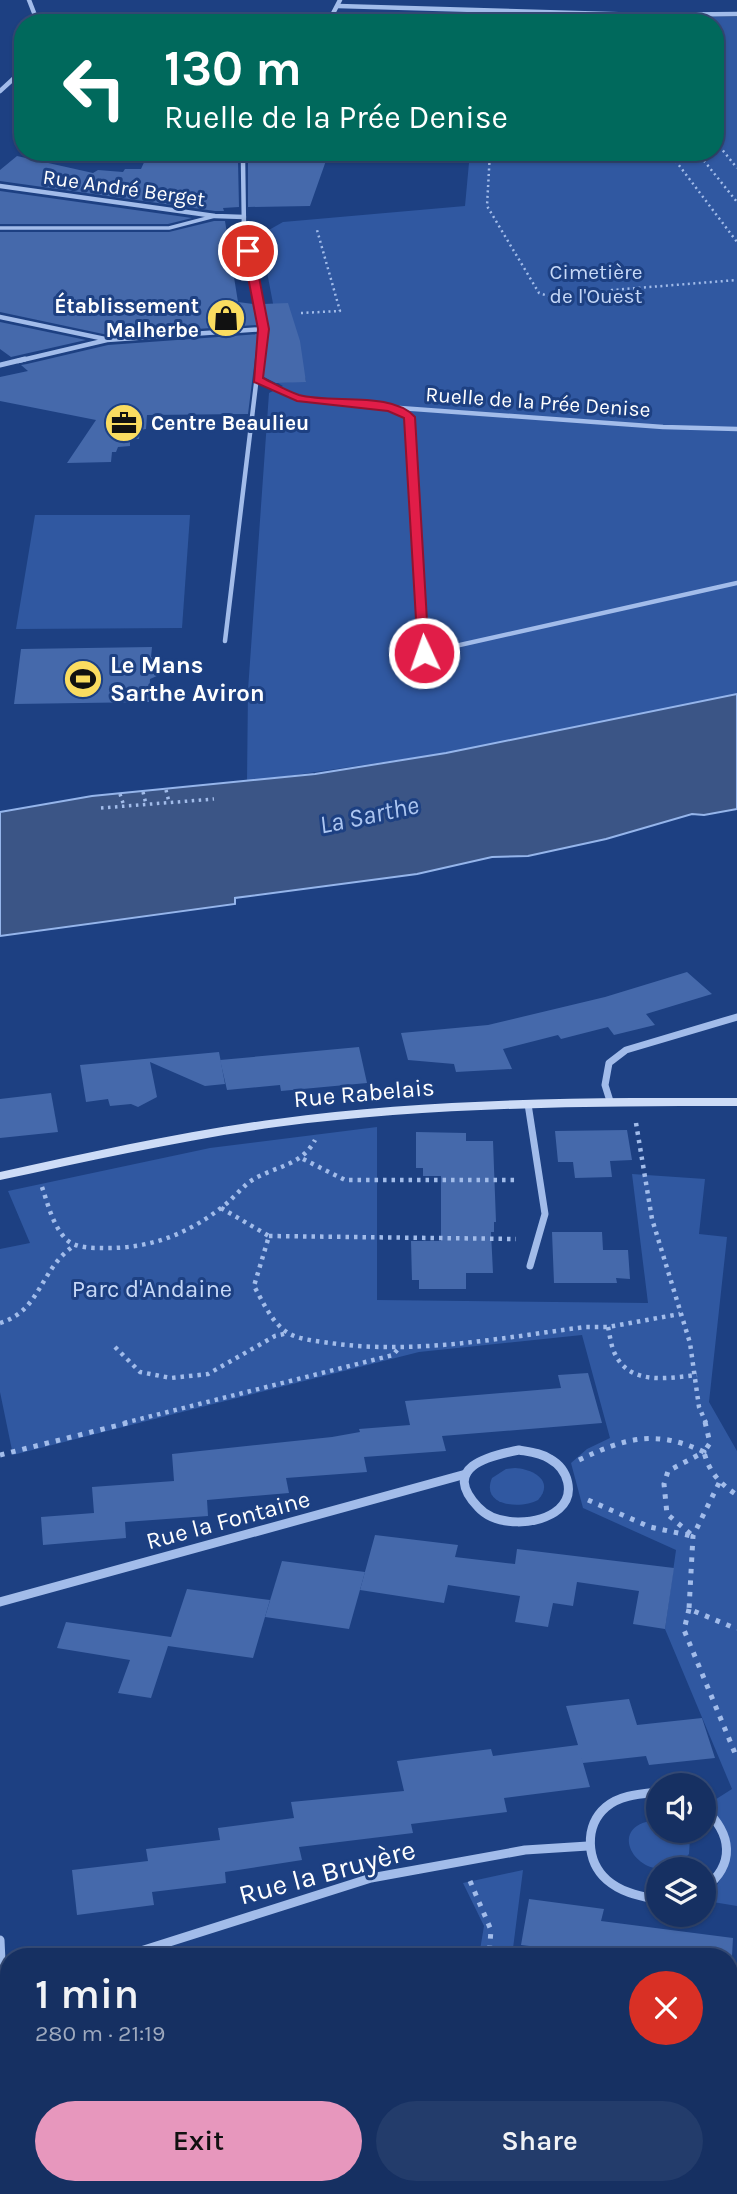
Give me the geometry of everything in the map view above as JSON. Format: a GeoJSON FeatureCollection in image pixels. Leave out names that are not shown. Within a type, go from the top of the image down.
{"type":"FeatureCollection","features":[{"type":"Feature","properties":{"kind":"street"},"geometry":{"type":"LineString","coordinates":[[333,14],[340,0]]}},
{"type":"Feature","properties":{"kind":"street"},"geometry":{"type":"LineString","coordinates":[[338,6],[610,14]]}},
{"type":"Feature","properties":{"kind":"street"},"geometry":{"type":"LineString","coordinates":[[0,91],[14,78]]}},
{"type":"Feature","properties":{"kind":"street"},"geometry":{"type":"LineString","coordinates":[[0,365],[107,340],[264,329],[244,217],[243,161]]}},
{"type":"Feature","properties":{"kind":"street","name":"Rue André Berget"},"geometry":{"type":"LineString","coordinates":[[0,186],[215,216],[244,217]]}},
{"type":"Feature","properties":{"kind":"street"},"geometry":{"type":"LineString","coordinates":[[0,317],[107,340]]}},
{"type":"Feature","properties":{"kind":"street"},"geometry":{"type":"LineString","coordinates":[[610,1101],[605,1084],[609,1062],[626,1050],[737,1017]]}},
{"type":"Feature","properties":{"kind":"street","name":"Rue Rabelais"},"geometry":{"type":"LineString","coordinates":[[0,1176],[177,1139],[318,1118],[528,1104],[737,1101]]}},
{"type":"Feature","properties":{"kind":"street"},"geometry":{"type":"LineString","coordinates":[[528,1104],[545,1214],[530,1266]]}},
{"type":"Feature","properties":{"kind":"street","name":"Rue la Fontaine"},"geometry":{"type":"LineString","coordinates":[[0,1602],[466,1474],[486,1455],[502,1451],[536,1453],[551,1459],[562,1469]]}},
{"type":"Feature","properties":{"kind":"street"},"geometry":{"type":"LineString","coordinates":[[466,1474],[464,1486],[471,1503],[490,1517],[507,1522],[541,1519],[560,1507],[570,1490],[562,1469]]}},
{"type":"Feature","properties":{"kind":"street"},"geometry":{"type":"LineString","coordinates":[[646,1793],[633,1794],[614,1802],[599,1814],[590,1829],[588,1846],[594,1864],[605,1879],[623,1891],[646,1897]]}},
{"type":"Feature","properties":{"kind":"street"},"geometry":{"type":"LineString","coordinates":[[716,1819],[724,1831],[728,1847],[727,1862],[716,1879]]}},
{"type":"Feature","properties":{"kind":"street","name":"Rue la Bruyère"},"geometry":{"type":"LineString","coordinates":[[150,1948],[371,1878],[525,1850],[588,1846]]}},
{"type":"Feature","properties":{"kind":"lane"},"geometry":{"type":"LineString","coordinates":[[0,228],[169,228],[215,216]]}},
{"type":"Feature","properties":{"kind":"lane"},"geometry":{"type":"LineString","coordinates":[[225,641],[264,329]]}},
{"type":"Feature","properties":{"kind":"lane","name":"Ruelle de la Prée Denise"},"geometry":{"type":"LineString","coordinates":[[258,380],[297,398],[663,427],[737,429]]}},
{"type":"Feature","properties":{"kind":"lane"},"geometry":{"type":"LineString","coordinates":[[388,407],[405,412],[411,422],[424,653],[737,583]]}},
{"type":"Feature","properties":{"kind":"path"},"geometry":{"type":"LineString","coordinates":[[724,152],[737,168]]}},
{"type":"Feature","properties":{"kind":"path"},"geometry":{"type":"LineString","coordinates":[[490,161],[487,206],[539,293],[561,300]]}},
{"type":"Feature","properties":{"kind":"path"},"geometry":{"type":"LineString","coordinates":[[676,161],[737,242]]}},
{"type":"Feature","properties":{"kind":"path"},"geometry":{"type":"LineString","coordinates":[[704,161],[737,202]]}},
{"type":"Feature","properties":{"kind":"path"},"geometry":{"type":"LineString","coordinates":[[301,313],[340,311],[317,230]]}},
{"type":"Feature","properties":{"kind":"path"},"geometry":{"type":"LineString","coordinates":[[596,297],[612,290],[737,280]]}},
{"type":"Feature","properties":{"kind":"path"},"geometry":{"type":"LineString","coordinates":[[166,790],[169,802]]}},
{"type":"Feature","properties":{"kind":"path"},"geometry":{"type":"LineString","coordinates":[[143,792],[146,804]]}},
{"type":"Feature","properties":{"kind":"path"},"geometry":{"type":"LineString","coordinates":[[120,794],[124,806]]}},
{"type":"Feature","properties":{"kind":"path"},"geometry":{"type":"LineString","coordinates":[[101,808],[214,799]]}},
{"type":"Feature","properties":{"kind":"path"},"geometry":{"type":"LineString","coordinates":[[632,1102],[652,1219],[691,1343],[699,1407],[709,1431],[710,1443],[704,1452],[668,1471],[664,1485],[667,1514],[693,1536]]}},
{"type":"Feature","properties":{"kind":"path"},"geometry":{"type":"LineString","coordinates":[[35,1168],[55,1222],[65,1238],[75,1245],[121,1250],[153,1246],[176,1237],[221,1208],[250,1182],[303,1159],[315,1143],[318,1118]]}},
{"type":"Feature","properties":{"kind":"path"},"geometry":{"type":"LineString","coordinates":[[303,1159],[345,1180],[540,1180]]}},
{"type":"Feature","properties":{"kind":"path"},"geometry":{"type":"LineString","coordinates":[[221,1208],[238,1223],[258,1229],[269,1236],[538,1239]]}},
{"type":"Feature","properties":{"kind":"path"},"geometry":{"type":"LineString","coordinates":[[269,1236],[254,1286],[264,1306],[288,1333]]}},
{"type":"Feature","properties":{"kind":"path"},"geometry":{"type":"LineString","coordinates":[[0,1323],[11,1322],[29,1307],[60,1255],[75,1245]]}},
{"type":"Feature","properties":{"kind":"path"},"geometry":{"type":"LineString","coordinates":[[115,1347],[140,1372],[171,1378],[208,1374],[275,1336],[288,1333],[354,1348],[399,1348],[584,1327],[608,1327],[680,1314]]}},
{"type":"Feature","properties":{"kind":"path"},"geometry":{"type":"LineString","coordinates":[[608,1327],[617,1359],[631,1373],[657,1379],[697,1375]]}},
{"type":"Feature","properties":{"kind":"path"},"geometry":{"type":"LineString","coordinates":[[0,1455],[393,1355],[399,1348]]}},
{"type":"Feature","properties":{"kind":"path"},"geometry":{"type":"LineString","coordinates":[[562,1469],[620,1440],[640,1436],[692,1445],[704,1452],[707,1466],[719,1483],[737,1495]]}},
{"type":"Feature","properties":{"kind":"path"},"geometry":{"type":"LineString","coordinates":[[719,1483],[693,1536],[689,1609],[684,1630],[737,1758]]}},
{"type":"Feature","properties":{"kind":"path"},"geometry":{"type":"LineString","coordinates":[[570,1490],[650,1527],[693,1536]]}},
{"type":"Feature","properties":{"kind":"path"},"geometry":{"type":"LineString","coordinates":[[689,1609],[737,1629]]}},
{"type":"Feature","properties":{"kind":"path"},"geometry":{"type":"LineString","coordinates":[[461,1862],[491,1930],[490,1948]]}},
{"type":"Feature","properties":{"kind":"green space","name":"Cimetière de l'Ouest"},"geometry":{"type":"Polygon","coordinates":[[[724,17],[737,17],[737,694],[446,753],[247,782],[248,690],[269,393],[283,386],[278,383],[306,381],[305,377],[272,378],[275,314],[260,235],[283,222],[465,206],[469,161],[724,161],[724,17]]]}},
{"type":"Feature","properties":{"kind":"green space"},"geometry":{"type":"Polygon","coordinates":[[[35,515],[190,515],[182,628],[16,629],[35,515]]]}},
{"type":"Feature","properties":{"kind":"green space","name":"Parc d'Andaine"},"geometry":{"type":"Polygon","coordinates":[[[377,1127],[377,1300],[648,1303],[632,1174],[705,1179],[699,1234],[727,1237],[709,1402],[737,1451],[737,1906],[716,1902],[716,1886],[724,1873],[730,1852],[725,1832],[716,1815],[716,1799],[732,1789],[665,1629],[676,1550],[583,1508],[571,1463],[587,1449],[610,1438],[582,1335],[419,1352],[13,1455],[0,1392],[0,1249],[30,1243],[8,1191],[210,1148],[377,1127]]]}},
{"type":"Feature","properties":{"kind":"green space"},"geometry":{"type":"Polygon","coordinates":[[[515,1468],[540,1477],[544,1487],[538,1500],[513,1505],[497,1500],[492,1495],[492,1478],[506,1469],[515,1468]]]}},
{"type":"Feature","properties":{"kind":"green space"},"geometry":{"type":"Polygon","coordinates":[[[646,1823],[646,1843],[690,1843],[689,1854],[685,1857],[646,1857],[645,1865],[635,1856],[629,1845],[630,1833],[639,1824],[646,1823]]]}},
{"type":"Feature","properties":{"kind":"green space"},"geometry":{"type":"Polygon","coordinates":[[[523,1870],[513,1948],[480,1948],[484,1926],[463,1883],[523,1870]]]}},
{"type":"Feature","properties":{"kind":"water","name":"La Sarthe"},"geometry":{"type":"Polygon","coordinates":[[[737,694],[737,809],[704,815],[692,814],[606,839],[528,856],[492,857],[417,874],[235,898],[235,904],[0,936],[0,812],[92,796],[315,774],[446,753],[737,694]]]}},
{"type":"Feature","properties":{"kind":"building"},"geometry":{"type":"Polygon","coordinates":[[[14,158],[14,161],[39,161],[93,173],[98,170],[123,172],[125,169],[141,169],[145,161],[238,161],[239,207],[215,211],[0,181],[0,170],[14,158]]]}},
{"type":"Feature","properties":{"kind":"building"},"geometry":{"type":"Polygon","coordinates":[[[326,161],[310,206],[248,207],[248,162],[326,161]]]}},
{"type":"Feature","properties":{"kind":"building"},"geometry":{"type":"Polygon","coordinates":[[[0,191],[192,218],[168,224],[0,224],[0,191]]]}},
{"type":"Feature","properties":{"kind":"building"},"geometry":{"type":"Polygon","coordinates":[[[214,221],[225,221],[238,302],[253,304],[257,325],[108,335],[0,312],[0,232],[169,232],[214,221]]]}},
{"type":"Feature","properties":{"kind":"building"},"geometry":{"type":"Polygon","coordinates":[[[288,303],[300,341],[306,382],[276,383],[262,376],[268,329],[263,304],[288,303]]]}},
{"type":"Feature","properties":{"kind":"building"},"geometry":{"type":"Polygon","coordinates":[[[0,322],[86,340],[11,357],[0,349],[0,322]]]}},
{"type":"Feature","properties":{"kind":"building"},"geometry":{"type":"Polygon","coordinates":[[[258,334],[248,414],[147,415],[146,429],[140,430],[139,439],[130,439],[130,446],[118,447],[116,452],[112,452],[111,462],[67,463],[96,420],[0,401],[0,377],[28,371],[21,365],[108,345],[258,334]]]}},
{"type":"Feature","properties":{"kind":"building"},"geometry":{"type":"Polygon","coordinates":[[[152,647],[151,657],[175,668],[150,679],[149,702],[14,704],[21,649],[152,647]]]}},
{"type":"Feature","properties":{"kind":"building"},"geometry":{"type":"Polygon","coordinates":[[[687,972],[712,994],[646,1014],[655,1025],[614,1035],[608,1027],[561,1039],[558,1035],[503,1049],[512,1069],[456,1072],[454,1064],[408,1060],[401,1033],[488,1025],[605,997],[687,972]]]}},
{"type":"Feature","properties":{"kind":"building"},"geometry":{"type":"Polygon","coordinates":[[[359,1047],[367,1083],[281,1091],[280,1085],[227,1090],[220,1060],[359,1047]]]}},
{"type":"Feature","properties":{"kind":"building"},"geometry":{"type":"Polygon","coordinates":[[[219,1052],[225,1084],[205,1086],[150,1062],[157,1097],[138,1107],[131,1104],[110,1106],[108,1099],[86,1102],[80,1065],[219,1052]]]}},
{"type":"Feature","properties":{"kind":"building"},"geometry":{"type":"Polygon","coordinates":[[[51,1093],[58,1132],[0,1138],[0,1099],[51,1093]]]}},
{"type":"Feature","properties":{"kind":"building"},"geometry":{"type":"Polygon","coordinates":[[[627,1130],[632,1160],[610,1161],[612,1177],[575,1178],[573,1162],[558,1162],[555,1131],[627,1130]]]}},
{"type":"Feature","properties":{"kind":"building"},"geometry":{"type":"Polygon","coordinates":[[[416,1132],[466,1133],[466,1141],[493,1141],[496,1222],[494,1232],[491,1232],[493,1273],[466,1273],[466,1289],[419,1289],[419,1280],[412,1280],[411,1241],[441,1241],[441,1176],[423,1176],[423,1168],[416,1168],[416,1132]]]}},
{"type":"Feature","properties":{"kind":"building"},"geometry":{"type":"Polygon","coordinates":[[[552,1232],[602,1232],[603,1250],[628,1250],[630,1279],[616,1278],[617,1283],[554,1283],[552,1232]]]}},
{"type":"Feature","properties":{"kind":"building"},"geometry":{"type":"Polygon","coordinates":[[[588,1373],[602,1423],[442,1436],[446,1451],[364,1457],[367,1472],[286,1478],[289,1493],[207,1500],[208,1516],[125,1522],[126,1538],[43,1545],[41,1517],[94,1513],[92,1487],[174,1481],[172,1454],[332,1437],[360,1432],[359,1429],[410,1425],[405,1401],[561,1388],[558,1375],[588,1373]]]}},
{"type":"Feature","properties":{"kind":"building"},"geometry":{"type":"Polygon","coordinates":[[[375,1535],[458,1545],[455,1557],[515,1564],[517,1549],[674,1568],[665,1629],[633,1624],[639,1591],[577,1582],[573,1606],[553,1603],[548,1627],[515,1622],[520,1596],[448,1585],[444,1603],[360,1590],[375,1535]]]}},
{"type":"Feature","properties":{"kind":"building"},"geometry":{"type":"Polygon","coordinates":[[[282,1561],[365,1572],[349,1629],[265,1617],[282,1561]]]}},
{"type":"Feature","properties":{"kind":"building"},"geometry":{"type":"Polygon","coordinates":[[[187,1589],[270,1600],[253,1658],[168,1646],[151,1698],[118,1693],[130,1660],[57,1648],[66,1622],[171,1637],[187,1589]]]}},
{"type":"Feature","properties":{"kind":"building"},"geometry":{"type":"Polygon","coordinates":[[[629,1699],[637,1725],[702,1718],[715,1758],[649,1765],[646,1756],[583,1763],[578,1746],[590,1787],[504,1798],[507,1812],[411,1824],[413,1833],[299,1847],[302,1860],[225,1872],[226,1883],[152,1892],[154,1905],[77,1915],[72,1870],[148,1861],[146,1849],[220,1840],[218,1828],[294,1818],[291,1802],[404,1791],[397,1761],[491,1749],[493,1756],[578,1745],[566,1706],[629,1699]]]}},
{"type":"Feature","properties":{"kind":"building"},"geometry":{"type":"Polygon","coordinates":[[[529,1899],[604,1909],[601,1921],[733,1938],[732,1948],[546,1948],[521,1945],[529,1899]]]}},
{"type":"Feature","properties":{"kind":"place","name":"Établissement Malherbe"},"geometry":{"type":"Point","coordinates":[226,318]}},
{"type":"Feature","properties":{"kind":"place","name":"Centre Beaulieu"},"geometry":{"type":"Point","coordinates":[124,423]}},
{"type":"Feature","properties":{"kind":"place","name":"Le Mans Sarthe Aviron"},"geometry":{"type":"Point","coordinates":[83,679]}},
{"type":"Feature","properties":{"kind":"route"},"geometry":{"type":"LineString","coordinates":[[248,251],[264,329],[258,380],[297,398],[388,407],[405,412],[410,417],[424,653]]}}]}
